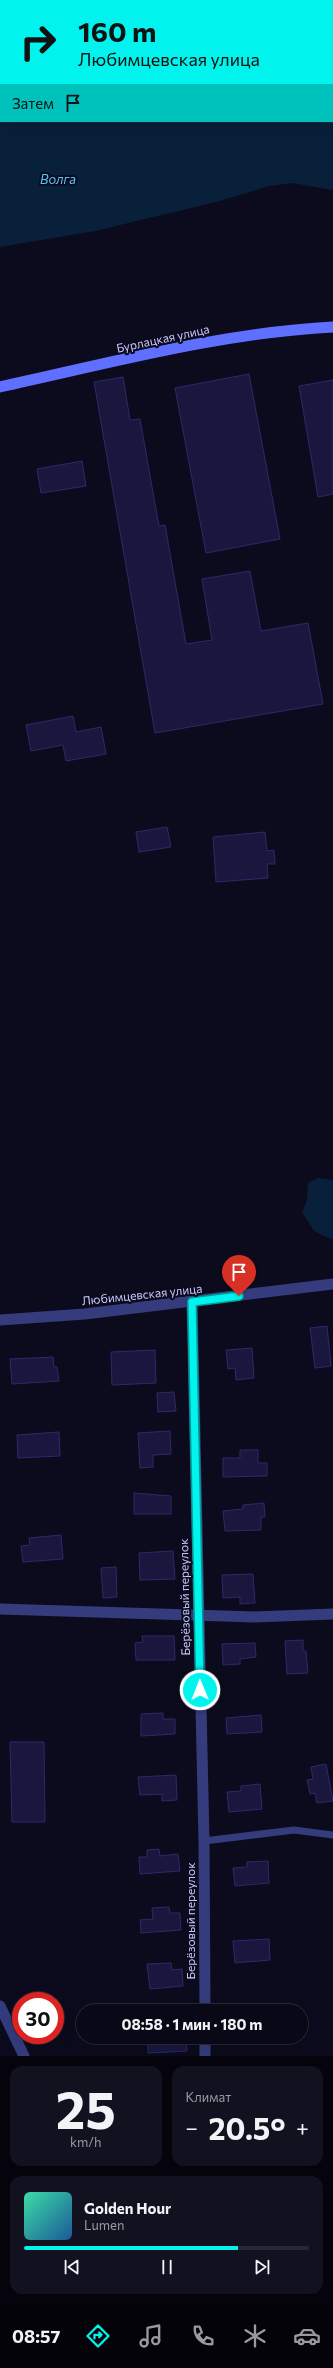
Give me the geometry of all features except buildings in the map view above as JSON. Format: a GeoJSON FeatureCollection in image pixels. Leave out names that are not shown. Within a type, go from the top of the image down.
{"type":"FeatureCollection","features":[{"type":"Feature","properties":{"kind":"main road","name":"Бурлацкая улица"},"geometry":{"type":"LineString","coordinates":[[0,387],[213,341],[279,332],[333,327]]}},
{"type":"Feature","properties":{"kind":"street","name":"Любимцевская улица"},"geometry":{"type":"LineString","coordinates":[[0,1320],[85,1314],[333,1284]]}},
{"type":"Feature","properties":{"kind":"street","name":"Берёзовый переулок"},"geometry":{"type":"LineString","coordinates":[[192,1302],[204,1841],[205,2004]]}},
{"type":"Feature","properties":{"kind":"street"},"geometry":{"type":"LineString","coordinates":[[0,1609],[255,1617],[333,1614]]}},
{"type":"Feature","properties":{"kind":"street"},"geometry":{"type":"LineString","coordinates":[[0,2006],[24,2056]]}},
{"type":"Feature","properties":{"kind":"street"},"geometry":{"type":"LineString","coordinates":[[205,2044],[206,2056]]}},
{"type":"Feature","properties":{"kind":"lane"},"geometry":{"type":"LineString","coordinates":[[204,1841],[294,1830],[333,1835]]}},
{"type":"Feature","properties":{"kind":"water","name":"Волга"},"geometry":{"type":"Polygon","coordinates":[[[0,122],[333,122],[333,190],[292,183],[269,186],[216,202],[95,231],[0,247],[0,122]]]}},
{"type":"Feature","properties":{"kind":"water"},"geometry":{"type":"Polygon","coordinates":[[[318,1178],[333,1180],[333,1240],[314,1231],[302,1212],[307,1201],[308,1183],[318,1178]]]}},
{"type":"Feature","properties":{"kind":"route"},"geometry":{"type":"LineString","coordinates":[[200,1690],[192,1302],[239,1296]]}}]}
